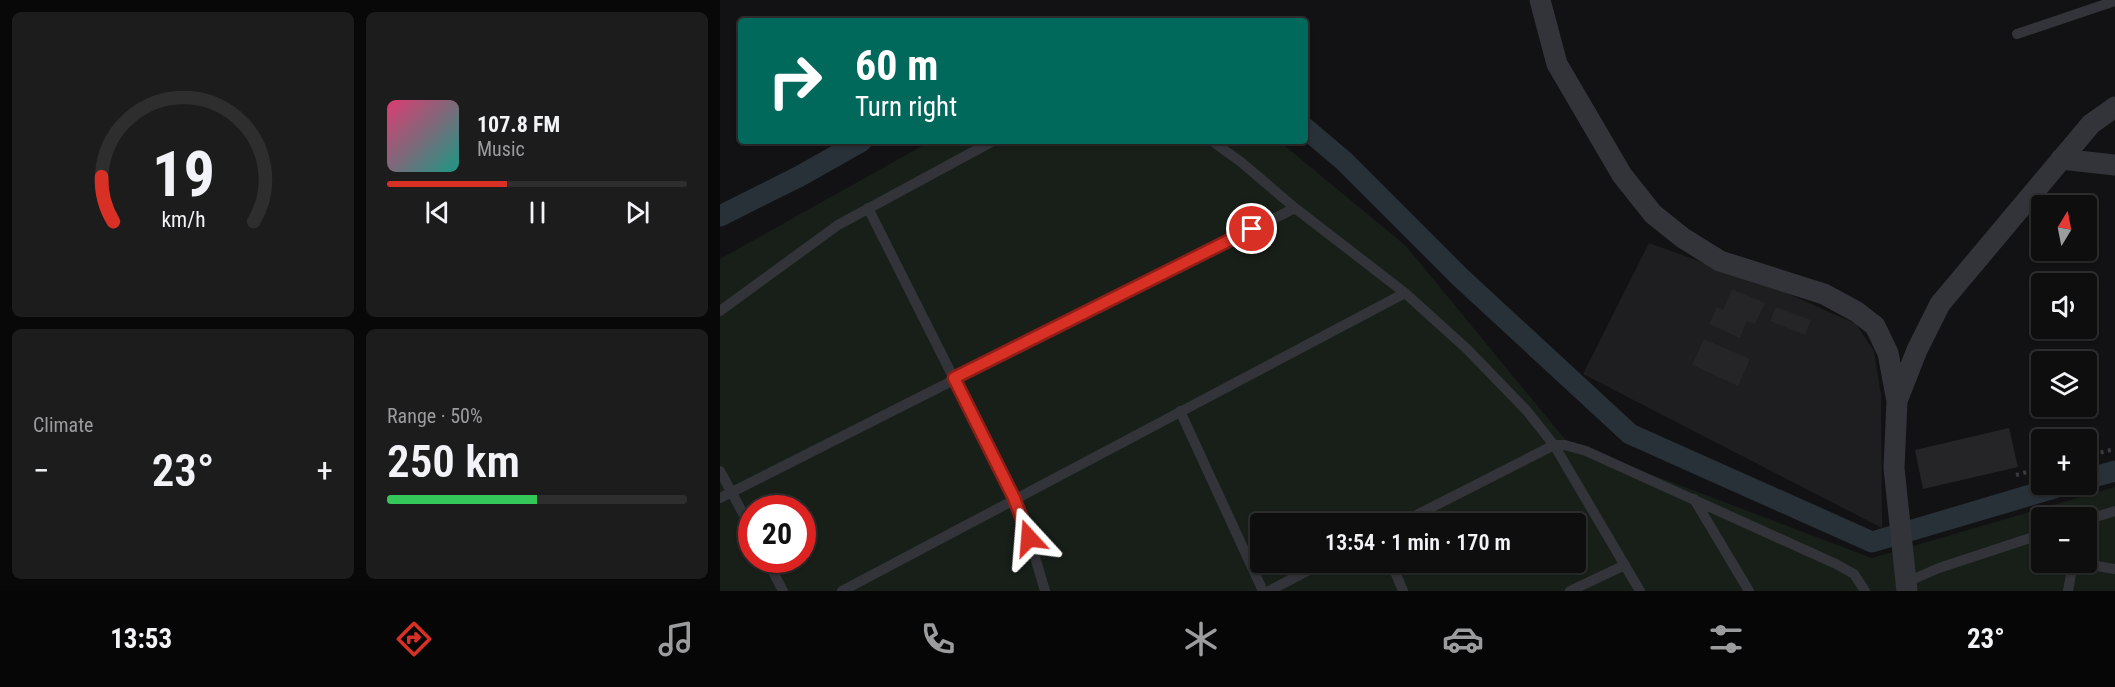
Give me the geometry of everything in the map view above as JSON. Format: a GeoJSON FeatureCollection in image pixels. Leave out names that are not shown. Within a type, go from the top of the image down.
{"type":"FeatureCollection","features":[{"type":"Feature","properties":{"kind":"street"},"geometry":{"type":"LineString","coordinates":[[1540,0],[1557,64],[1622,175],[1653,214],[1683,238],[1720,261],[1770,279],[1824,294],[1857,312],[1875,326],[1888,352],[1897,401],[1894,468],[1907,586]]}},
{"type":"Feature","properties":{"kind":"street"},"geometry":{"type":"LineString","coordinates":[[1897,401],[1917,350],[1940,304],[2091,124],[2115,107]]}},
{"type":"Feature","properties":{"kind":"street"},"geometry":{"type":"LineString","coordinates":[[2061,159],[2115,165]]}},
{"type":"Feature","properties":{"kind":"lane"},"geometry":{"type":"LineString","coordinates":[[2017,34],[2115,1]]}},
{"type":"Feature","properties":{"kind":"lane"},"geometry":{"type":"LineString","coordinates":[[720,311],[838,225],[987,144]]}},
{"type":"Feature","properties":{"kind":"lane"},"geometry":{"type":"LineString","coordinates":[[1216,144],[1242,162],[1295,208],[1405,293],[1474,357],[1527,411],[1554,445],[1640,591]]}},
{"type":"Feature","properties":{"kind":"lane"},"geometry":{"type":"LineString","coordinates":[[868,208],[1014,498],[1046,591]]}},
{"type":"Feature","properties":{"kind":"lane"},"geometry":{"type":"LineString","coordinates":[[720,498],[1295,208]]}},
{"type":"Feature","properties":{"kind":"lane"},"geometry":{"type":"LineString","coordinates":[[842,591],[1405,293]]}},
{"type":"Feature","properties":{"kind":"lane"},"geometry":{"type":"LineString","coordinates":[[1180,411],[1263,591]]}},
{"type":"Feature","properties":{"kind":"lane"},"geometry":{"type":"LineString","coordinates":[[1421,513],[1554,445],[1565,445],[1586,451],[1836,564],[1854,574],[1864,591]]}},
{"type":"Feature","properties":{"kind":"lane"},"geometry":{"type":"LineString","coordinates":[[720,471],[738,503]]}},
{"type":"Feature","properties":{"kind":"lane"},"geometry":{"type":"LineString","coordinates":[[1694,499],[1749,591]]}},
{"type":"Feature","properties":{"kind":"lane"},"geometry":{"type":"LineString","coordinates":[[2097,517],[2115,511]]}},
{"type":"Feature","properties":{"kind":"lane"},"geometry":{"type":"LineString","coordinates":[[1907,586],[1948,565],[2031,538]]}},
{"type":"Feature","properties":{"kind":"lane"},"geometry":{"type":"LineString","coordinates":[[1570,591],[1625,565]]}},
{"type":"Feature","properties":{"kind":"lane"},"geometry":{"type":"LineString","coordinates":[[2097,566],[2115,569]]}},
{"type":"Feature","properties":{"kind":"lane"},"geometry":{"type":"LineString","coordinates":[[774,573],[783,591]]}},
{"type":"Feature","properties":{"kind":"lane"},"geometry":{"type":"LineString","coordinates":[[1269,591],[1303,573]]}},
{"type":"Feature","properties":{"kind":"lane"},"geometry":{"type":"LineString","coordinates":[[1396,573],[1403,591]]}},
{"type":"Feature","properties":{"kind":"lane"},"geometry":{"type":"LineString","coordinates":[[2068,591],[2071,573]]}},
{"type":"Feature","properties":{"kind":"path"},"geometry":{"type":"LineString","coordinates":[[2097,453],[2115,449]]}},
{"type":"Feature","properties":{"kind":"path"},"geometry":{"type":"LineString","coordinates":[[2016,475],[2031,471]]}},
{"type":"Feature","properties":{"kind":"shaded area"},"geometry":{"type":"Polygon","coordinates":[[[926,144],[1283,144],[1406,246],[1568,443],[1872,558],[2031,512],[2031,573],[2097,573],[2097,507],[2047,507],[2088,495],[2097,495],[2097,492],[2115,487],[2115,591],[720,591],[720,259],[926,144]]]}},
{"type":"Feature","properties":{"kind":"shaded area"},"geometry":{"type":"Polygon","coordinates":[[[1649,243],[1782,291],[1856,324],[1874,351],[1881,395],[1882,528],[1583,374],[1649,243]]]}},
{"type":"Feature","properties":{"kind":"building"},"geometry":{"type":"Polygon","coordinates":[[[1732,289],[1765,303],[1755,324],[1747,321],[1740,338],[1709,324],[1717,307],[1723,310],[1732,289]]]}},
{"type":"Feature","properties":{"kind":"building"},"geometry":{"type":"Polygon","coordinates":[[[1776,307],[1811,320],[1805,335],[1770,321],[1776,307]]]}},
{"type":"Feature","properties":{"kind":"building"},"geometry":{"type":"Polygon","coordinates":[[[1704,339],[1750,359],[1738,386],[1692,365],[1704,339]]]}},
{"type":"Feature","properties":{"kind":"building"},"geometry":{"type":"Polygon","coordinates":[[[2009,428],[2018,467],[1923,489],[1915,450],[2009,428]]]}},
{"type":"Feature","properties":{"kind":"waterway"},"geometry":{"type":"LineString","coordinates":[[1308,131],[1344,161],[1460,277],[1630,434],[1872,542],[2031,495]]}},
{"type":"Feature","properties":{"kind":"waterway"},"geometry":{"type":"LineString","coordinates":[[720,216],[800,176],[857,144]]}},
{"type":"Feature","properties":{"kind":"waterway"},"geometry":{"type":"LineString","coordinates":[[2097,476],[2115,471]]}},
{"type":"Feature","properties":{"kind":"route"},"geometry":{"type":"LineString","coordinates":[[1029,538],[1014,498],[954,378],[1252,229]]}}]}
